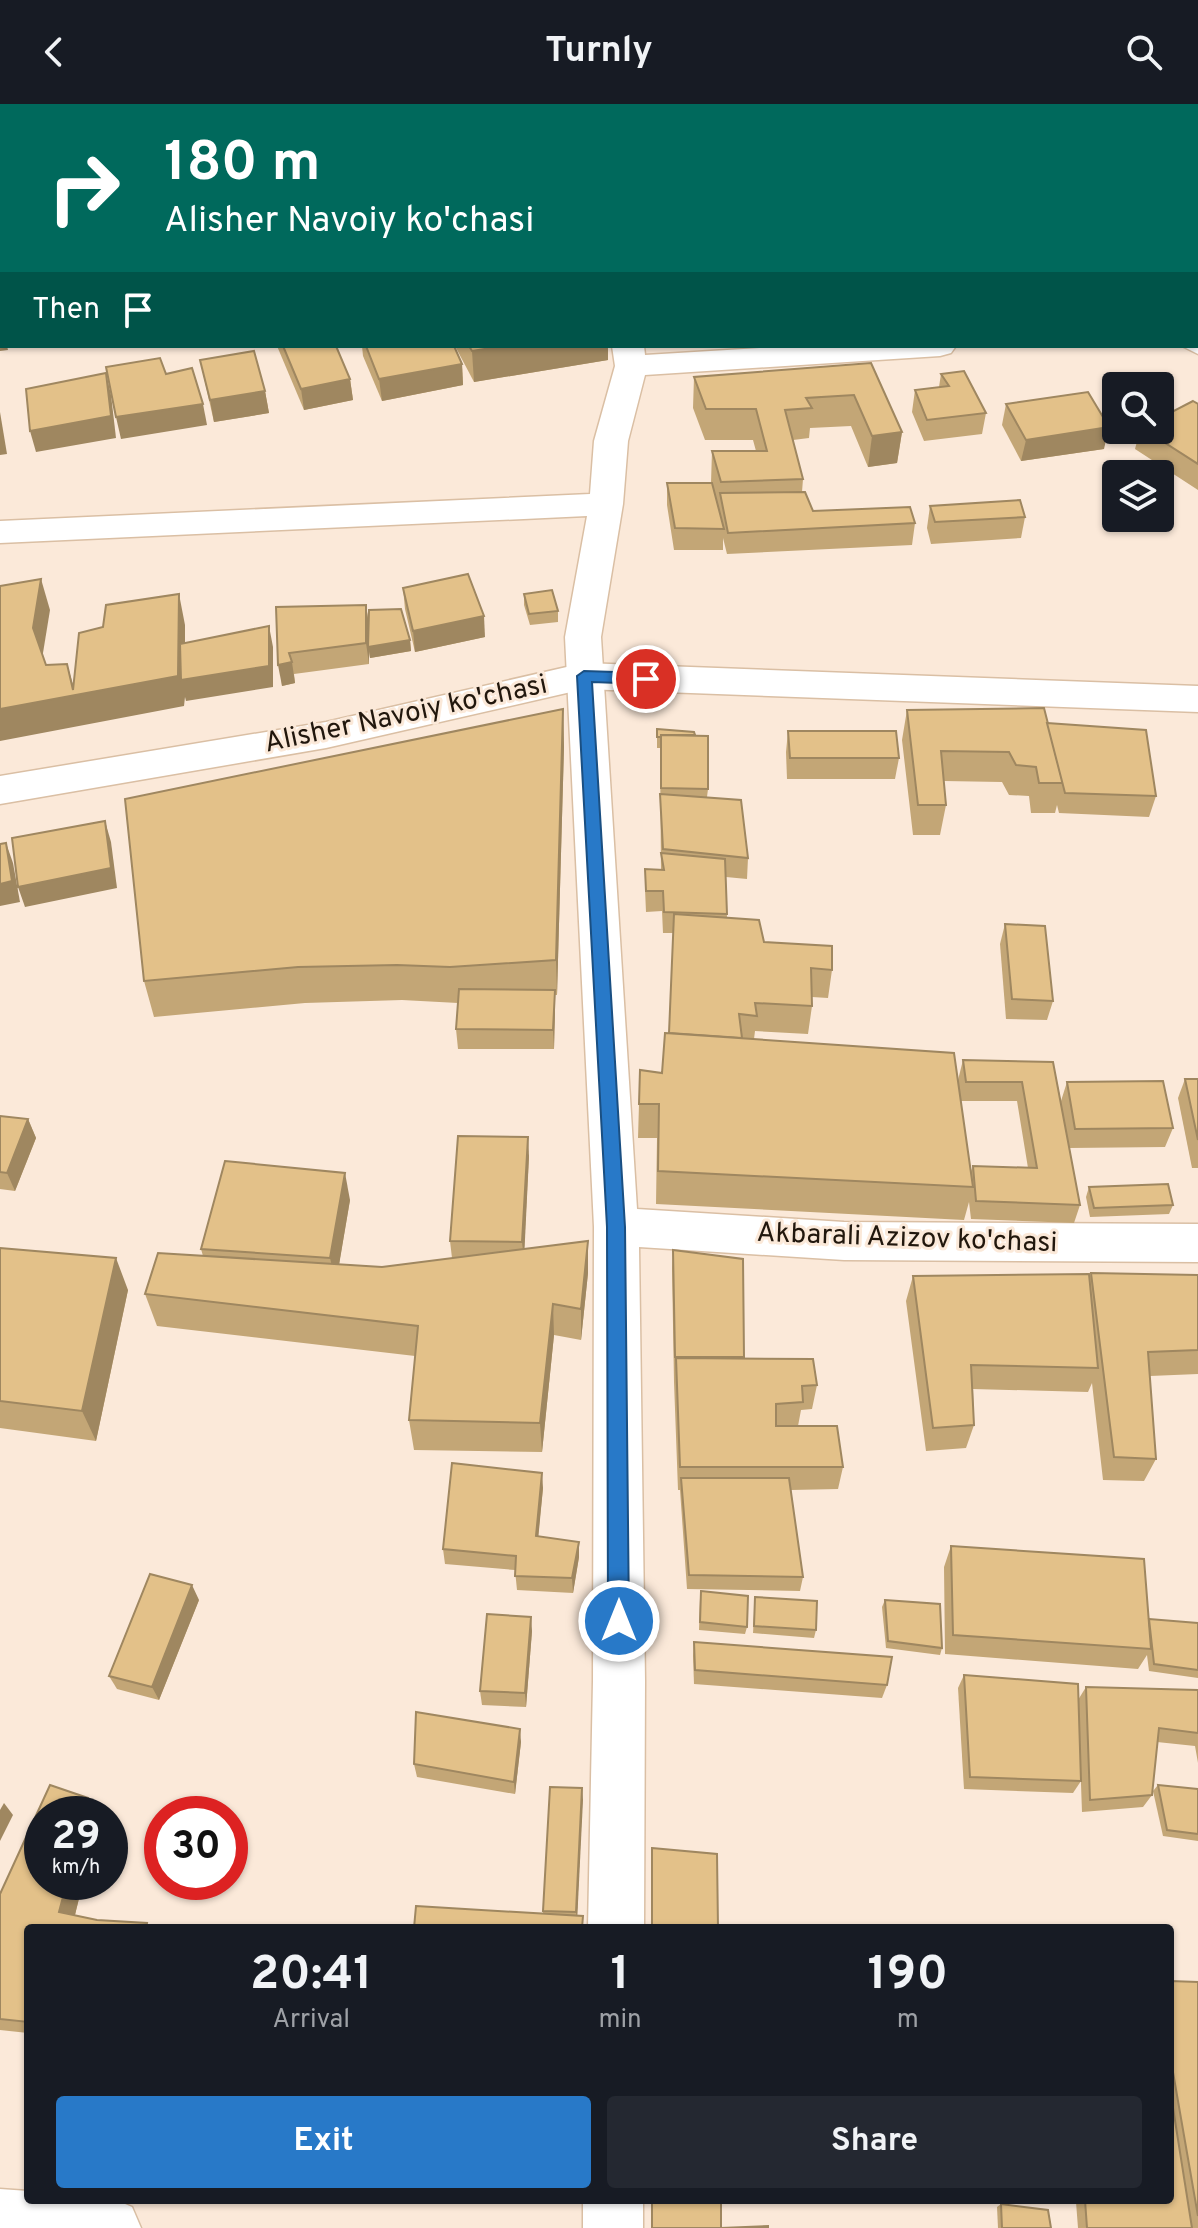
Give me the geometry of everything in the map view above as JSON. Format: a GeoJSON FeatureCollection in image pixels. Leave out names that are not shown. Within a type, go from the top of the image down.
{"type":"FeatureCollection","features":[{"type":"Feature","properties":{"kind":"street"},"geometry":{"type":"LineString","coordinates":[[616,1924],[619,1681],[616,1227],[583,637],[606,504],[611,441],[629,356],[878,348]]}},
{"type":"Feature","properties":{"kind":"street"},"geometry":{"type":"LineString","coordinates":[[0,532],[606,504]]}},
{"type":"Feature","properties":{"kind":"street","name":"Alisher Navoiy ko'chasi"},"geometry":{"type":"LineString","coordinates":[[0,790],[326,735],[584,676],[1198,699]]}},
{"type":"Feature","properties":{"kind":"street","name":"Akbarali Azizov ko'chasi"},"geometry":{"type":"LineString","coordinates":[[616,1227],[844,1241],[1198,1243]]}},
{"type":"Feature","properties":{"kind":"street"},"geometry":{"type":"LineString","coordinates":[[613,2204],[613,2228]]}},
{"type":"Feature","properties":{"kind":"street"},"geometry":{"type":"LineString","coordinates":[[0,2219],[111,2228]]}},
{"type":"Feature","properties":{"kind":"building"},"geometry":{"type":"Polygon","coordinates":[[[284,348],[337,348],[350,379],[301,389],[284,348]]]}},
{"type":"Feature","properties":{"kind":"building"},"geometry":{"type":"Polygon","coordinates":[[[367,348],[455,348],[462,364],[379,379],[367,348]]]}},
{"type":"Feature","properties":{"kind":"building"},"geometry":{"type":"Polygon","coordinates":[[[254,351],[265,391],[210,400],[200,360],[254,351]]]}},
{"type":"Feature","properties":{"kind":"building"},"geometry":{"type":"Polygon","coordinates":[[[160,358],[166,374],[192,368],[203,404],[116,417],[106,367],[160,358]]]}},
{"type":"Feature","properties":{"kind":"building"},"geometry":{"type":"Polygon","coordinates":[[[871,363],[902,432],[872,436],[854,395],[806,398],[812,408],[785,410],[803,479],[721,482],[712,451],[767,451],[756,409],[706,409],[694,377],[871,363]]]}},
{"type":"Feature","properties":{"kind":"building"},"geometry":{"type":"Polygon","coordinates":[[[964,371],[986,413],[927,420],[915,390],[949,386],[941,374],[964,371]]]}},
{"type":"Feature","properties":{"kind":"building"},"geometry":{"type":"Polygon","coordinates":[[[106,373],[111,416],[30,431],[26,389],[106,373]]]}},
{"type":"Feature","properties":{"kind":"building"},"geometry":{"type":"Polygon","coordinates":[[[1088,392],[1102,415],[1102,428],[1026,440],[1006,404],[1088,392]]]}},
{"type":"Feature","properties":{"kind":"building"},"geometry":{"type":"Polygon","coordinates":[[[1193,401],[1198,404],[1198,464],[1167,444],[1174,444],[1174,411],[1193,401]]]}},
{"type":"Feature","properties":{"kind":"building"},"geometry":{"type":"Polygon","coordinates":[[[667,483],[712,483],[724,529],[675,528],[667,483]]]}},
{"type":"Feature","properties":{"kind":"building"},"geometry":{"type":"Polygon","coordinates":[[[805,492],[813,511],[910,507],[915,523],[728,533],[720,493],[805,492]]]}},
{"type":"Feature","properties":{"kind":"building"},"geometry":{"type":"Polygon","coordinates":[[[1020,500],[1025,517],[935,522],[930,506],[1020,500]]]}},
{"type":"Feature","properties":{"kind":"building"},"geometry":{"type":"Polygon","coordinates":[[[468,574],[484,616],[413,631],[403,588],[468,574]]]}},
{"type":"Feature","properties":{"kind":"building"},"geometry":{"type":"Polygon","coordinates":[[[41,579],[33,628],[46,665],[67,664],[73,690],[79,633],[103,627],[106,605],[179,594],[178,676],[0,709],[0,586],[41,579]]]}},
{"type":"Feature","properties":{"kind":"building"},"geometry":{"type":"Polygon","coordinates":[[[552,590],[558,611],[529,614],[524,594],[552,590]]]}},
{"type":"Feature","properties":{"kind":"building"},"geometry":{"type":"Polygon","coordinates":[[[366,605],[366,643],[289,653],[292,662],[278,665],[276,607],[366,605]]]}},
{"type":"Feature","properties":{"kind":"building"},"geometry":{"type":"Polygon","coordinates":[[[401,609],[410,640],[368,647],[369,610],[401,609]]]}},
{"type":"Feature","properties":{"kind":"building"},"geometry":{"type":"Polygon","coordinates":[[[269,626],[269,666],[181,680],[180,644],[269,626]]]}},
{"type":"Feature","properties":{"kind":"building"},"geometry":{"type":"Polygon","coordinates":[[[1044,708],[1063,783],[1039,783],[1036,767],[1016,765],[1009,752],[941,751],[946,805],[918,805],[907,710],[1044,708]]]}},
{"type":"Feature","properties":{"kind":"building"},"geometry":{"type":"Polygon","coordinates":[[[563,709],[556,960],[450,967],[298,967],[144,981],[125,799],[563,709]]]}},
{"type":"Feature","properties":{"kind":"building"},"geometry":{"type":"Polygon","coordinates":[[[1047,723],[1146,730],[1156,796],[1065,793],[1047,723]]]}},
{"type":"Feature","properties":{"kind":"building"},"geometry":{"type":"Polygon","coordinates":[[[657,729],[694,732],[695,735],[657,737],[657,729]]]}},
{"type":"Feature","properties":{"kind":"building"},"geometry":{"type":"Polygon","coordinates":[[[788,731],[896,731],[899,758],[790,758],[788,731]]]}},
{"type":"Feature","properties":{"kind":"building"},"geometry":{"type":"Polygon","coordinates":[[[661,735],[708,736],[708,789],[661,788],[661,735]]]}},
{"type":"Feature","properties":{"kind":"building"},"geometry":{"type":"Polygon","coordinates":[[[660,794],[741,800],[748,858],[663,849],[660,794]]]}},
{"type":"Feature","properties":{"kind":"building"},"geometry":{"type":"Polygon","coordinates":[[[105,821],[111,868],[18,887],[12,838],[105,821]]]}},
{"type":"Feature","properties":{"kind":"building"},"geometry":{"type":"Polygon","coordinates":[[[6,843],[12,881],[0,884],[0,844],[6,843]]]}},
{"type":"Feature","properties":{"kind":"building"},"geometry":{"type":"Polygon","coordinates":[[[661,853],[725,859],[727,914],[664,912],[663,891],[646,891],[645,869],[664,870],[661,853]]]}},
{"type":"Feature","properties":{"kind":"building"},"geometry":{"type":"Polygon","coordinates":[[[674,914],[759,920],[764,942],[832,946],[832,970],[811,968],[812,1006],[755,1003],[757,1016],[739,1014],[742,1038],[669,1033],[674,914]]]}},
{"type":"Feature","properties":{"kind":"building"},"geometry":{"type":"Polygon","coordinates":[[[1005,924],[1045,926],[1053,1001],[1012,999],[1005,924]]]}},
{"type":"Feature","properties":{"kind":"building"},"geometry":{"type":"Polygon","coordinates":[[[459,989],[555,990],[553,1030],[456,1029],[459,989]]]}},
{"type":"Feature","properties":{"kind":"building"},"geometry":{"type":"Polygon","coordinates":[[[665,1033],[954,1053],[973,1187],[658,1171],[659,1104],[639,1104],[640,1070],[662,1073],[665,1033]]]}},
{"type":"Feature","properties":{"kind":"building"},"geometry":{"type":"Polygon","coordinates":[[[963,1060],[1053,1062],[1080,1205],[976,1201],[973,1166],[1037,1168],[1022,1082],[966,1082],[963,1060]]]}},
{"type":"Feature","properties":{"kind":"building"},"geometry":{"type":"Polygon","coordinates":[[[1185,1079],[1198,1079],[1198,1140],[1185,1079]]]}},
{"type":"Feature","properties":{"kind":"building"},"geometry":{"type":"Polygon","coordinates":[[[1163,1081],[1173,1128],[1075,1129],[1067,1082],[1163,1081]]]}},
{"type":"Feature","properties":{"kind":"building"},"geometry":{"type":"Polygon","coordinates":[[[0,1116],[28,1119],[7,1173],[0,1172],[0,1116]]]}},
{"type":"Feature","properties":{"kind":"building"},"geometry":{"type":"Polygon","coordinates":[[[458,1136],[528,1137],[522,1242],[450,1241],[458,1136]]]}},
{"type":"Feature","properties":{"kind":"building"},"geometry":{"type":"Polygon","coordinates":[[[225,1161],[345,1173],[330,1258],[201,1249],[225,1161]]]}},
{"type":"Feature","properties":{"kind":"building"},"geometry":{"type":"Polygon","coordinates":[[[1168,1184],[1173,1205],[1094,1208],[1089,1187],[1168,1184]]]}},
{"type":"Feature","properties":{"kind":"building"},"geometry":{"type":"Polygon","coordinates":[[[588,1241],[581,1309],[553,1304],[540,1423],[409,1420],[418,1326],[145,1294],[158,1253],[382,1267],[588,1241]]]}},
{"type":"Feature","properties":{"kind":"building"},"geometry":{"type":"Polygon","coordinates":[[[0,1248],[116,1258],[82,1411],[0,1401],[0,1248]]]}},
{"type":"Feature","properties":{"kind":"building"},"geometry":{"type":"Polygon","coordinates":[[[673,1250],[743,1259],[744,1357],[675,1357],[673,1250]]]}},
{"type":"Feature","properties":{"kind":"building"},"geometry":{"type":"Polygon","coordinates":[[[1091,1273],[1198,1275],[1198,1350],[1148,1352],[1156,1459],[1114,1457],[1091,1273]]]}},
{"type":"Feature","properties":{"kind":"building"},"geometry":{"type":"Polygon","coordinates":[[[1089,1274],[1098,1368],[971,1365],[974,1425],[933,1428],[913,1276],[1089,1274]]]}},
{"type":"Feature","properties":{"kind":"building"},"geometry":{"type":"Polygon","coordinates":[[[676,1358],[813,1359],[817,1385],[802,1386],[803,1402],[776,1404],[776,1426],[837,1426],[843,1467],[680,1467],[676,1358]]]}},
{"type":"Feature","properties":{"kind":"building"},"geometry":{"type":"Polygon","coordinates":[[[452,1463],[542,1473],[536,1536],[579,1542],[572,1578],[515,1576],[516,1556],[443,1549],[452,1463]]]}},
{"type":"Feature","properties":{"kind":"building"},"geometry":{"type":"Polygon","coordinates":[[[681,1478],[789,1478],[803,1577],[689,1575],[681,1478]]]}},
{"type":"Feature","properties":{"kind":"building"},"geometry":{"type":"Polygon","coordinates":[[[951,1546],[1144,1559],[1151,1649],[953,1635],[951,1546]]]}},
{"type":"Feature","properties":{"kind":"building"},"geometry":{"type":"Polygon","coordinates":[[[150,1574],[192,1585],[152,1687],[109,1676],[150,1574]]]}},
{"type":"Feature","properties":{"kind":"building"},"geometry":{"type":"Polygon","coordinates":[[[701,1591],[748,1596],[747,1627],[700,1622],[701,1591]]]}},
{"type":"Feature","properties":{"kind":"building"},"geometry":{"type":"Polygon","coordinates":[[[755,1597],[817,1601],[816,1630],[754,1626],[755,1597]]]}},
{"type":"Feature","properties":{"kind":"building"},"geometry":{"type":"Polygon","coordinates":[[[885,1600],[940,1604],[942,1648],[888,1641],[885,1600]]]}},
{"type":"Feature","properties":{"kind":"building"},"geometry":{"type":"Polygon","coordinates":[[[487,1614],[531,1617],[525,1693],[480,1691],[487,1614]]]}},
{"type":"Feature","properties":{"kind":"building"},"geometry":{"type":"Polygon","coordinates":[[[1149,1619],[1198,1623],[1198,1670],[1154,1664],[1149,1619]]]}},
{"type":"Feature","properties":{"kind":"building"},"geometry":{"type":"Polygon","coordinates":[[[694,1642],[892,1657],[887,1685],[695,1670],[694,1642]]]}},
{"type":"Feature","properties":{"kind":"building"},"geometry":{"type":"Polygon","coordinates":[[[964,1675],[1078,1684],[1081,1781],[970,1777],[964,1675]]]}},
{"type":"Feature","properties":{"kind":"building"},"geometry":{"type":"Polygon","coordinates":[[[1086,1687],[1198,1690],[1198,1733],[1159,1728],[1152,1795],[1090,1800],[1086,1687]]]}},
{"type":"Feature","properties":{"kind":"building"},"geometry":{"type":"Polygon","coordinates":[[[416,1712],[520,1729],[514,1782],[414,1764],[416,1712]]]}},
{"type":"Feature","properties":{"kind":"building"},"geometry":{"type":"Polygon","coordinates":[[[50,1785],[82,1796],[45,1796],[50,1785]]]}},
{"type":"Feature","properties":{"kind":"building"},"geometry":{"type":"Polygon","coordinates":[[[1158,1785],[1198,1789],[1198,1834],[1167,1830],[1158,1785]]]}},
{"type":"Feature","properties":{"kind":"building"},"geometry":{"type":"Polygon","coordinates":[[[550,1787],[582,1788],[576,1912],[543,1911],[550,1787]]]}},
{"type":"Feature","properties":{"kind":"building"},"geometry":{"type":"Polygon","coordinates":[[[24,1842],[24,1900],[62,1900],[59,1912],[97,1920],[147,1923],[24,1924],[24,2022],[0,2019],[0,1894],[24,1842]]]}},
{"type":"Feature","properties":{"kind":"building"},"geometry":{"type":"Polygon","coordinates":[[[652,1848],[717,1854],[718,1924],[652,1924],[652,1848]]]}},
{"type":"Feature","properties":{"kind":"building"},"geometry":{"type":"Polygon","coordinates":[[[416,1906],[583,1916],[582,1924],[414,1924],[416,1906]]]}},
{"type":"Feature","properties":{"kind":"building"},"geometry":{"type":"Polygon","coordinates":[[[1174,1981],[1198,1982],[1198,2216],[1174,2078],[1174,1981]]]}},
{"type":"Feature","properties":{"kind":"building"},"geometry":{"type":"Polygon","coordinates":[[[1174,2114],[1192,2228],[1087,2228],[1085,2204],[1174,2204],[1174,2114]]]}},
{"type":"Feature","properties":{"kind":"building"},"geometry":{"type":"Polygon","coordinates":[[[652,2204],[721,2204],[721,2228],[652,2228],[652,2204]]]}},
{"type":"Feature","properties":{"kind":"building"},"geometry":{"type":"Polygon","coordinates":[[[1001,2204],[1048,2210],[1051,2228],[1002,2228],[1001,2204]]]}},
{"type":"Feature","properties":{"kind":"building"},"geometry":{"type":"Polygon","coordinates":[[[768,2226],[768,2228],[721,2228],[768,2226]]]}},
{"type":"Feature","properties":{"kind":"route"},"geometry":{"type":"LineString","coordinates":[[619,1621],[616,1227],[584,676],[646,679]]}}]}
